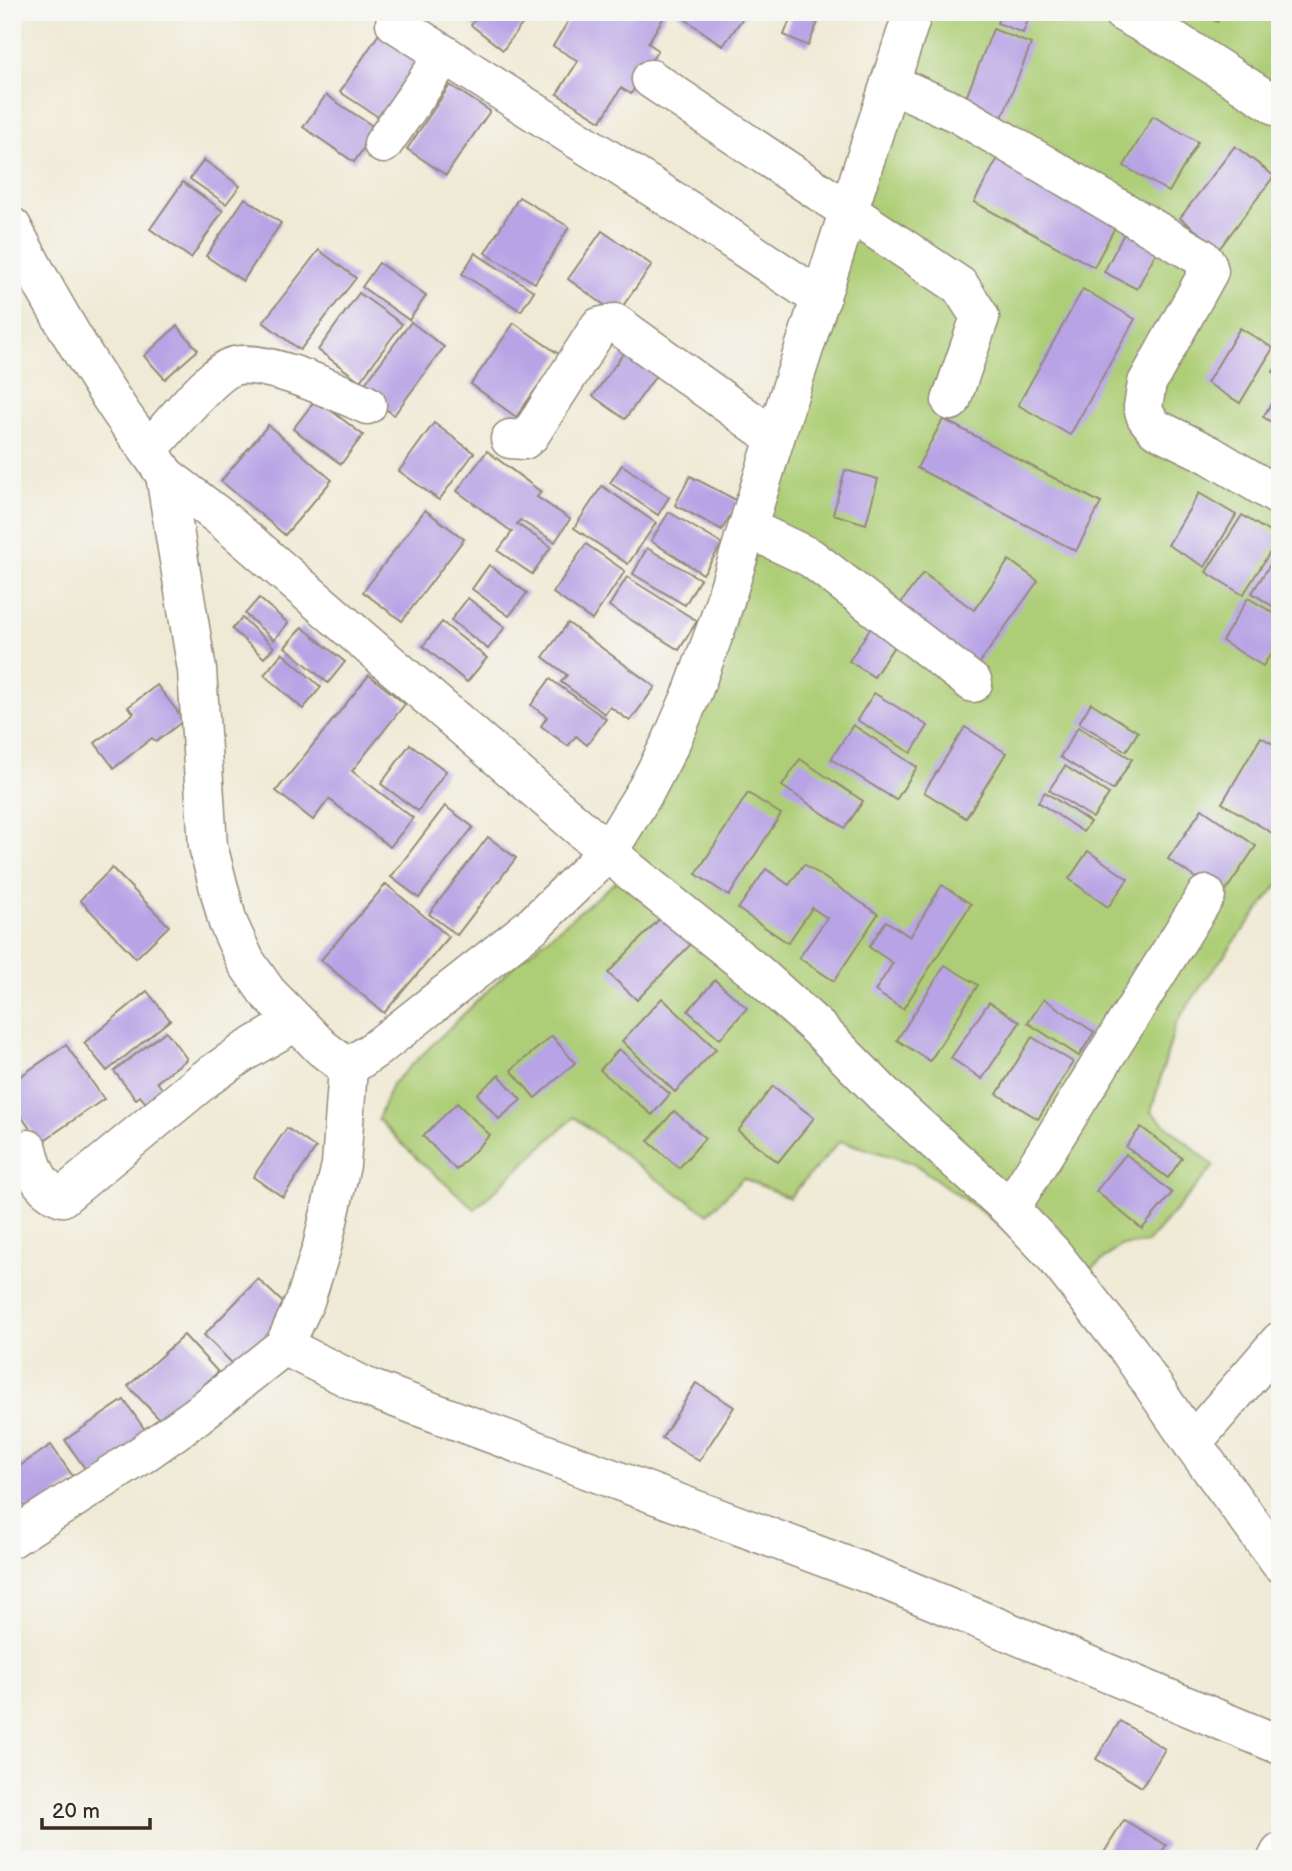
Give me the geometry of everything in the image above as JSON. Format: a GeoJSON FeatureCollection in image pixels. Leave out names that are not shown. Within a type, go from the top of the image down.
{"type":"FeatureCollection","features":[{"type":"Feature","properties":{"kind":"street"},"geometry":{"type":"LineString","coordinates":[[629,870],[629,821],[677,729],[718,623],[759,533],[775,438],[913,12]]}},
{"type":"Feature","properties":{"kind":"street"},"geometry":{"type":"LineString","coordinates":[[1122,12],[1177,42],[1280,108]]}},
{"type":"Feature","properties":{"kind":"street"},"geometry":{"type":"LineString","coordinates":[[395,23],[688,210],[821,299]]}},
{"type":"Feature","properties":{"kind":"street"},"geometry":{"type":"LineString","coordinates":[[383,144],[444,56]]}},
{"type":"Feature","properties":{"kind":"street"},"geometry":{"type":"LineString","coordinates":[[651,79],[960,286],[980,317],[951,401]]}},
{"type":"Feature","properties":{"kind":"street"},"geometry":{"type":"LineString","coordinates":[[890,83],[943,106],[1201,257],[1209,271],[1147,383],[1143,407],[1146,417],[1155,428],[1210,455],[1280,497]]}},
{"type":"Feature","properties":{"kind":"street"},"geometry":{"type":"LineString","coordinates":[[12,227],[58,315],[117,408],[157,462],[629,870],[757,973],[819,1029],[888,1099],[1010,1209],[1052,1253],[1130,1352],[1192,1443],[1280,1563]]}},
{"type":"Feature","properties":{"kind":"street"},"geometry":{"type":"LineString","coordinates":[[510,439],[524,440],[530,435],[600,327],[615,323],[775,438]]}},
{"type":"Feature","properties":{"kind":"street"},"geometry":{"type":"LineString","coordinates":[[348,1068],[295,1023],[267,992],[246,961],[228,923],[208,846],[197,670],[157,462],[214,379],[229,367],[242,364],[265,367],[318,383],[367,405]]}},
{"type":"Feature","properties":{"kind":"street"},"geometry":{"type":"LineString","coordinates":[[759,533],[811,558],[973,683]]}},
{"type":"Feature","properties":{"kind":"street"},"geometry":{"type":"LineString","coordinates":[[348,1068],[533,925],[629,870]]}},
{"type":"Feature","properties":{"kind":"street"},"geometry":{"type":"LineString","coordinates":[[1010,1209],[1206,895]]}},
{"type":"Feature","properties":{"kind":"street"},"geometry":{"type":"LineString","coordinates":[[27,1149],[33,1171],[49,1192],[62,1197],[205,1079],[244,1052],[295,1023]]}},
{"type":"Feature","properties":{"kind":"street"},"geometry":{"type":"LineString","coordinates":[[12,1538],[151,1449],[284,1346],[305,1301],[322,1247],[341,1165],[348,1068]]}},
{"type":"Feature","properties":{"kind":"street"},"geometry":{"type":"LineString","coordinates":[[1192,1443],[1280,1341]]}},
{"type":"Feature","properties":{"kind":"street"},"geometry":{"type":"LineString","coordinates":[[284,1346],[366,1387],[882,1579],[1280,1745]]}},
{"type":"Feature","properties":{"kind":"street"},"geometry":{"type":"LineString","coordinates":[[1277,1859],[1280,1853]]}},
{"type":"Feature","properties":{"kind":"green space"},"geometry":{"type":"Polygon","coordinates":[[[911,12],[1280,12],[1280,882],[1176,1023],[1151,1112],[1214,1166],[1147,1243],[1120,1246],[1093,1268],[1064,1258],[605,851],[732,633],[911,12]]]}},
{"type":"Feature","properties":{"kind":"green space"},"geometry":{"type":"Polygon","coordinates":[[[625,874],[1056,1265],[913,1163],[840,1141],[789,1198],[743,1178],[708,1214],[645,1171],[574,1117],[475,1209],[418,1160],[378,1119],[392,1084],[511,968],[625,874]]]}},
{"type":"Feature","properties":{"kind":"building"},"geometry":{"type":"Polygon","coordinates":[[[481,12],[531,12],[503,50],[471,25],[481,12]]]}},
{"type":"Feature","properties":{"kind":"building"},"geometry":{"type":"Polygon","coordinates":[[[574,12],[599,12],[605,16],[607,12],[667,12],[648,43],[658,50],[631,94],[621,88],[601,121],[557,94],[578,61],[553,46],[574,12]]]}},
{"type":"Feature","properties":{"kind":"building"},"geometry":{"type":"Polygon","coordinates":[[[675,12],[747,12],[723,46],[675,12]]]}},
{"type":"Feature","properties":{"kind":"building"},"geometry":{"type":"Polygon","coordinates":[[[793,12],[822,12],[808,46],[784,35],[793,12]]]}},
{"type":"Feature","properties":{"kind":"building"},"geometry":{"type":"Polygon","coordinates":[[[1001,12],[1031,12],[1023,33],[997,23],[1001,12]]]}},
{"type":"Feature","properties":{"kind":"building"},"geometry":{"type":"Polygon","coordinates":[[[1203,12],[1223,12],[1217,22],[1203,12]]]}},
{"type":"Feature","properties":{"kind":"building"},"geometry":{"type":"Polygon","coordinates":[[[385,25],[431,56],[386,122],[340,92],[385,25]]]}},
{"type":"Feature","properties":{"kind":"building"},"geometry":{"type":"Polygon","coordinates":[[[993,29],[1031,44],[1000,123],[962,108],[993,29]]]}},
{"type":"Feature","properties":{"kind":"building"},"geometry":{"type":"Polygon","coordinates":[[[450,85],[490,111],[446,175],[407,149],[450,85]]]}},
{"type":"Feature","properties":{"kind":"building"},"geometry":{"type":"Polygon","coordinates":[[[326,95],[377,129],[354,162],[303,127],[326,95]]]}},
{"type":"Feature","properties":{"kind":"building"},"geometry":{"type":"Polygon","coordinates":[[[1153,116],[1198,142],[1169,192],[1124,166],[1153,116]]]}},
{"type":"Feature","properties":{"kind":"building"},"geometry":{"type":"Polygon","coordinates":[[[1235,146],[1274,176],[1219,249],[1180,218],[1235,146]]]}},
{"type":"Feature","properties":{"kind":"building"},"geometry":{"type":"Polygon","coordinates":[[[1001,152],[1121,216],[1094,267],[974,202],[1001,152]]]}},
{"type":"Feature","properties":{"kind":"building"},"geometry":{"type":"Polygon","coordinates":[[[204,160],[240,186],[226,204],[190,179],[204,160]]]}},
{"type":"Feature","properties":{"kind":"building"},"geometry":{"type":"Polygon","coordinates":[[[183,182],[223,211],[191,258],[150,229],[183,182]]]}},
{"type":"Feature","properties":{"kind":"building"},"geometry":{"type":"Polygon","coordinates":[[[519,197],[569,227],[535,283],[485,253],[519,197]]]}},
{"type":"Feature","properties":{"kind":"building"},"geometry":{"type":"Polygon","coordinates":[[[245,198],[281,223],[243,281],[206,256],[245,198]]]}},
{"type":"Feature","properties":{"kind":"building"},"geometry":{"type":"Polygon","coordinates":[[[1131,220],[1164,237],[1137,289],[1104,272],[1131,220]]]}},
{"type":"Feature","properties":{"kind":"building"},"geometry":{"type":"Polygon","coordinates":[[[602,231],[652,265],[617,314],[568,279],[602,231]]]}},
{"type":"Feature","properties":{"kind":"building"},"geometry":{"type":"Polygon","coordinates":[[[319,250],[356,278],[300,350],[263,322],[319,250]]]}},
{"type":"Feature","properties":{"kind":"building"},"geometry":{"type":"Polygon","coordinates":[[[475,253],[534,291],[521,311],[462,274],[475,253]]]}},
{"type":"Feature","properties":{"kind":"building"},"geometry":{"type":"Polygon","coordinates":[[[379,263],[426,296],[409,320],[362,287],[379,263]]]}},
{"type":"Feature","properties":{"kind":"building"},"geometry":{"type":"Polygon","coordinates":[[[1280,269],[1280,283],[1273,279],[1280,269]]]}},
{"type":"Feature","properties":{"kind":"building"},"geometry":{"type":"Polygon","coordinates":[[[1083,289],[1135,319],[1070,435],[1018,405],[1083,289]]]}},
{"type":"Feature","properties":{"kind":"building"},"geometry":{"type":"Polygon","coordinates":[[[359,293],[402,324],[360,381],[318,350],[359,293]]]}},
{"type":"Feature","properties":{"kind":"building"},"geometry":{"type":"Polygon","coordinates":[[[411,322],[444,347],[394,415],[360,390],[411,322]]]}},
{"type":"Feature","properties":{"kind":"building"},"geometry":{"type":"Polygon","coordinates":[[[514,323],[560,355],[516,417],[471,384],[514,323]]]}},
{"type":"Feature","properties":{"kind":"building"},"geometry":{"type":"Polygon","coordinates":[[[177,326],[198,350],[165,379],[144,356],[177,326]]]}},
{"type":"Feature","properties":{"kind":"building"},"geometry":{"type":"Polygon","coordinates":[[[1240,328],[1273,348],[1240,403],[1207,383],[1240,328]]]}},
{"type":"Feature","properties":{"kind":"building"},"geometry":{"type":"Polygon","coordinates":[[[628,347],[660,370],[625,419],[593,396],[628,347]]]}},
{"type":"Feature","properties":{"kind":"building"},"geometry":{"type":"Polygon","coordinates":[[[1280,361],[1280,376],[1273,372],[1280,361]]]}},
{"type":"Feature","properties":{"kind":"building"},"geometry":{"type":"Polygon","coordinates":[[[1280,389],[1280,427],[1263,417],[1280,389]]]}},
{"type":"Feature","properties":{"kind":"building"},"geometry":{"type":"Polygon","coordinates":[[[316,399],[363,435],[341,464],[293,429],[316,399]]]}},
{"type":"Feature","properties":{"kind":"building"},"geometry":{"type":"Polygon","coordinates":[[[943,419],[1101,503],[1076,551],[917,468],[943,419]]]}},
{"type":"Feature","properties":{"kind":"building"},"geometry":{"type":"Polygon","coordinates":[[[434,423],[474,453],[439,500],[399,471],[434,423]]]}},
{"type":"Feature","properties":{"kind":"building"},"geometry":{"type":"Polygon","coordinates":[[[268,425],[332,480],[285,535],[221,481],[268,425]]]}},
{"type":"Feature","properties":{"kind":"building"},"geometry":{"type":"Polygon","coordinates":[[[487,451],[541,492],[537,497],[570,519],[555,542],[520,520],[517,524],[551,547],[532,574],[498,551],[512,532],[457,491],[487,451]]]}},
{"type":"Feature","properties":{"kind":"building"},"geometry":{"type":"Polygon","coordinates":[[[1280,457],[1280,473],[1272,468],[1280,457]]]}},
{"type":"Feature","properties":{"kind":"building"},"geometry":{"type":"Polygon","coordinates":[[[622,465],[669,497],[658,515],[610,483],[622,465]]]}},
{"type":"Feature","properties":{"kind":"building"},"geometry":{"type":"Polygon","coordinates":[[[845,470],[878,479],[866,524],[833,514],[845,470]]]}},
{"type":"Feature","properties":{"kind":"building"},"geometry":{"type":"Polygon","coordinates":[[[690,476],[738,501],[722,530],[675,505],[690,476]]]}},
{"type":"Feature","properties":{"kind":"building"},"geometry":{"type":"Polygon","coordinates":[[[602,486],[656,523],[628,564],[574,528],[602,486]]]}},
{"type":"Feature","properties":{"kind":"building"},"geometry":{"type":"Polygon","coordinates":[[[1199,493],[1236,515],[1205,567],[1168,545],[1199,493]]]}},
{"type":"Feature","properties":{"kind":"building"},"geometry":{"type":"Polygon","coordinates":[[[425,510],[464,539],[402,621],[363,592],[425,510]]]}},
{"type":"Feature","properties":{"kind":"building"},"geometry":{"type":"Polygon","coordinates":[[[669,512],[722,544],[703,574],[651,541],[669,512]]]}},
{"type":"Feature","properties":{"kind":"building"},"geometry":{"type":"Polygon","coordinates":[[[1242,515],[1279,538],[1243,595],[1206,572],[1242,515]]]}},
{"type":"Feature","properties":{"kind":"building"},"geometry":{"type":"Polygon","coordinates":[[[586,544],[625,571],[592,620],[553,593],[586,544]]]}},
{"type":"Feature","properties":{"kind":"building"},"geometry":{"type":"Polygon","coordinates":[[[647,548],[700,579],[685,605],[633,574],[647,548]]]}},
{"type":"Feature","properties":{"kind":"building"},"geometry":{"type":"Polygon","coordinates":[[[1280,549],[1280,611],[1252,593],[1280,549]]]}},
{"type":"Feature","properties":{"kind":"building"},"geometry":{"type":"Polygon","coordinates":[[[1009,560],[1038,581],[976,668],[895,611],[923,573],[974,610],[1009,560]]]}},
{"type":"Feature","properties":{"kind":"building"},"geometry":{"type":"Polygon","coordinates":[[[489,565],[527,593],[509,616],[472,589],[489,565]]]}},
{"type":"Feature","properties":{"kind":"building"},"geometry":{"type":"Polygon","coordinates":[[[627,577],[697,621],[679,650],[609,606],[627,577]]]}},
{"type":"Feature","properties":{"kind":"building"},"geometry":{"type":"Polygon","coordinates":[[[259,598],[288,623],[274,640],[245,614],[259,598]]]}},
{"type":"Feature","properties":{"kind":"building"},"geometry":{"type":"Polygon","coordinates":[[[468,598],[505,627],[488,649],[451,620],[468,598]]]}},
{"type":"Feature","properties":{"kind":"building"},"geometry":{"type":"Polygon","coordinates":[[[1248,598],[1280,617],[1280,640],[1263,666],[1222,641],[1248,598]]]}},
{"type":"Feature","properties":{"kind":"building"},"geometry":{"type":"Polygon","coordinates":[[[242,618],[274,647],[264,658],[232,629],[242,618]]]}},
{"type":"Feature","properties":{"kind":"building"},"geometry":{"type":"Polygon","coordinates":[[[442,622],[487,658],[467,682],[423,646],[442,622]]]}},
{"type":"Feature","properties":{"kind":"building"},"geometry":{"type":"Polygon","coordinates":[[[568,623],[655,687],[630,721],[610,707],[605,714],[561,682],[567,675],[543,657],[568,623]]]}},
{"type":"Feature","properties":{"kind":"building"},"geometry":{"type":"Polygon","coordinates":[[[873,624],[898,640],[874,677],[849,661],[873,624]]]}},
{"type":"Feature","properties":{"kind":"building"},"geometry":{"type":"Polygon","coordinates":[[[302,627],[345,662],[328,683],[285,647],[302,627]]]}},
{"type":"Feature","properties":{"kind":"building"},"geometry":{"type":"Polygon","coordinates":[[[282,653],[321,687],[303,709],[264,675],[282,653]]]}},
{"type":"Feature","properties":{"kind":"building"},"geometry":{"type":"Polygon","coordinates":[[[369,675],[405,704],[352,771],[413,818],[390,847],[329,799],[313,820],[276,791],[369,675]]]}},
{"type":"Feature","properties":{"kind":"building"},"geometry":{"type":"Polygon","coordinates":[[[550,679],[606,719],[587,745],[576,736],[568,746],[541,726],[547,717],[531,705],[550,679]]]}},
{"type":"Feature","properties":{"kind":"building"},"geometry":{"type":"Polygon","coordinates":[[[157,685],[184,720],[156,742],[152,738],[114,768],[95,743],[134,713],[128,707],[157,685]]]}},
{"type":"Feature","properties":{"kind":"building"},"geometry":{"type":"Polygon","coordinates":[[[874,693],[928,726],[911,753],[857,720],[874,693]]]}},
{"type":"Feature","properties":{"kind":"building"},"geometry":{"type":"Polygon","coordinates":[[[1091,703],[1138,732],[1126,751],[1079,723],[1091,703]]]}},
{"type":"Feature","properties":{"kind":"building"},"geometry":{"type":"Polygon","coordinates":[[[853,725],[917,767],[896,800],[831,759],[853,725]]]}},
{"type":"Feature","properties":{"kind":"building"},"geometry":{"type":"Polygon","coordinates":[[[965,727],[1006,753],[966,818],[924,792],[965,727]]]}},
{"type":"Feature","properties":{"kind":"building"},"geometry":{"type":"Polygon","coordinates":[[[1078,727],[1132,759],[1113,790],[1060,757],[1078,727]]]}},
{"type":"Feature","properties":{"kind":"building"},"geometry":{"type":"Polygon","coordinates":[[[1261,737],[1280,748],[1280,831],[1277,836],[1222,803],[1261,737]]]}},
{"type":"Feature","properties":{"kind":"building"},"geometry":{"type":"Polygon","coordinates":[[[410,744],[446,771],[418,811],[381,784],[410,744]]]}},
{"type":"Feature","properties":{"kind":"building"},"geometry":{"type":"Polygon","coordinates":[[[800,759],[863,801],[845,828],[782,786],[800,759]]]}},
{"type":"Feature","properties":{"kind":"building"},"geometry":{"type":"Polygon","coordinates":[[[1065,766],[1109,794],[1093,818],[1049,790],[1065,766]]]}},
{"type":"Feature","properties":{"kind":"building"},"geometry":{"type":"Polygon","coordinates":[[[1045,792],[1090,822],[1083,832],[1038,802],[1045,792]]]}},
{"type":"Feature","properties":{"kind":"building"},"geometry":{"type":"Polygon","coordinates":[[[748,793],[781,814],[729,896],[696,874],[748,793]]]}},
{"type":"Feature","properties":{"kind":"building"},"geometry":{"type":"Polygon","coordinates":[[[445,806],[473,827],[419,898],[391,877],[445,806]]]}},
{"type":"Feature","properties":{"kind":"building"},"geometry":{"type":"Polygon","coordinates":[[[1202,809],[1256,846],[1222,896],[1168,859],[1202,809]]]}},
{"type":"Feature","properties":{"kind":"building"},"geometry":{"type":"Polygon","coordinates":[[[488,837],[516,858],[457,935],[429,914],[488,837]]]}},
{"type":"Feature","properties":{"kind":"building"},"geometry":{"type":"Polygon","coordinates":[[[1088,851],[1128,879],[1108,907],[1069,879],[1088,851]]]}},
{"type":"Feature","properties":{"kind":"building"},"geometry":{"type":"Polygon","coordinates":[[[804,864],[878,914],[834,981],[799,958],[827,918],[812,908],[788,943],[738,909],[766,869],[789,885],[804,864]]]}},
{"type":"Feature","properties":{"kind":"building"},"geometry":{"type":"Polygon","coordinates":[[[112,868],[169,926],[136,958],[80,900],[112,868]]]}},
{"type":"Feature","properties":{"kind":"building"},"geometry":{"type":"Polygon","coordinates":[[[386,884],[449,937],[384,1013],[321,960],[386,884]]]}},
{"type":"Feature","properties":{"kind":"building"},"geometry":{"type":"Polygon","coordinates":[[[942,885],[971,904],[903,1009],[875,991],[893,963],[869,947],[886,921],[910,937],[942,885]]]}},
{"type":"Feature","properties":{"kind":"building"},"geometry":{"type":"Polygon","coordinates":[[[665,913],[694,941],[637,1000],[608,973],[665,913]]]}},
{"type":"Feature","properties":{"kind":"building"},"geometry":{"type":"Polygon","coordinates":[[[945,965],[978,985],[930,1061],[897,1040],[945,965]]]}},
{"type":"Feature","properties":{"kind":"building"},"geometry":{"type":"Polygon","coordinates":[[[715,980],[747,1008],[720,1039],[688,1011],[715,980]]]}},
{"type":"Feature","properties":{"kind":"building"},"geometry":{"type":"Polygon","coordinates":[[[147,991],[170,1020],[107,1071],[84,1043],[147,991]]]}},
{"type":"Feature","properties":{"kind":"building"},"geometry":{"type":"Polygon","coordinates":[[[662,998],[716,1049],[675,1092],[622,1041],[662,998]]]}},
{"type":"Feature","properties":{"kind":"building"},"geometry":{"type":"Polygon","coordinates":[[[1044,999],[1094,1032],[1079,1056],[1028,1023],[1044,999]]]}},
{"type":"Feature","properties":{"kind":"building"},"geometry":{"type":"Polygon","coordinates":[[[989,1002],[1020,1022],[982,1079],[951,1058],[989,1002]]]}},
{"type":"Feature","properties":{"kind":"building"},"geometry":{"type":"Polygon","coordinates":[[[166,1031],[187,1059],[157,1082],[167,1095],[150,1108],[140,1096],[136,1099],[114,1071],[166,1031]]]}},
{"type":"Feature","properties":{"kind":"building"},"geometry":{"type":"Polygon","coordinates":[[[552,1036],[575,1063],[535,1098],[511,1070],[552,1036]]]}},
{"type":"Feature","properties":{"kind":"building"},"geometry":{"type":"Polygon","coordinates":[[[1032,1037],[1073,1062],[1038,1119],[997,1094],[1032,1037]]]}},
{"type":"Feature","properties":{"kind":"building"},"geometry":{"type":"Polygon","coordinates":[[[66,1045],[104,1099],[40,1143],[12,1103],[12,1082],[66,1045]]]}},
{"type":"Feature","properties":{"kind":"building"},"geometry":{"type":"Polygon","coordinates":[[[619,1049],[670,1094],[652,1115],[600,1070],[619,1049]]]}},
{"type":"Feature","properties":{"kind":"building"},"geometry":{"type":"Polygon","coordinates":[[[499,1075],[521,1100],[499,1119],[477,1094],[499,1075]]]}},
{"type":"Feature","properties":{"kind":"building"},"geometry":{"type":"Polygon","coordinates":[[[773,1086],[814,1118],[778,1162],[738,1131],[773,1086]]]}},
{"type":"Feature","properties":{"kind":"building"},"geometry":{"type":"Polygon","coordinates":[[[457,1103],[490,1135],[456,1170],[423,1136],[457,1103]]]}},
{"type":"Feature","properties":{"kind":"building"},"geometry":{"type":"Polygon","coordinates":[[[674,1111],[705,1138],[679,1168],[648,1141],[674,1111]]]}},
{"type":"Feature","properties":{"kind":"building"},"geometry":{"type":"Polygon","coordinates":[[[1141,1127],[1182,1158],[1168,1178],[1126,1147],[1141,1127]]]}},
{"type":"Feature","properties":{"kind":"building"},"geometry":{"type":"Polygon","coordinates":[[[287,1128],[316,1148],[283,1197],[253,1177],[287,1128]]]}},
{"type":"Feature","properties":{"kind":"building"},"geometry":{"type":"Polygon","coordinates":[[[1126,1154],[1172,1193],[1142,1229],[1096,1191],[1126,1154]]]}},
{"type":"Feature","properties":{"kind":"building"},"geometry":{"type":"Polygon","coordinates":[[[258,1279],[295,1314],[240,1371],[204,1335],[258,1279]]]}},
{"type":"Feature","properties":{"kind":"building"},"geometry":{"type":"Polygon","coordinates":[[[184,1335],[218,1372],[163,1423],[128,1386],[184,1335]]]}},
{"type":"Feature","properties":{"kind":"building"},"geometry":{"type":"Polygon","coordinates":[[[696,1383],[734,1407],[699,1461],[662,1438],[696,1383]]]}},
{"type":"Feature","properties":{"kind":"building"},"geometry":{"type":"Polygon","coordinates":[[[124,1400],[150,1437],[91,1477],[65,1440],[124,1400]]]}},
{"type":"Feature","properties":{"kind":"building"},"geometry":{"type":"Polygon","coordinates":[[[51,1445],[76,1481],[29,1513],[12,1488],[12,1471],[51,1445]]]}},
{"type":"Feature","properties":{"kind":"building"},"geometry":{"type":"Polygon","coordinates":[[[1120,1721],[1165,1749],[1142,1787],[1096,1759],[1120,1721]]]}},
{"type":"Feature","properties":{"kind":"building"},"geometry":{"type":"Polygon","coordinates":[[[1124,1820],[1166,1845],[1158,1859],[1100,1859],[1124,1820]]]}}]}
